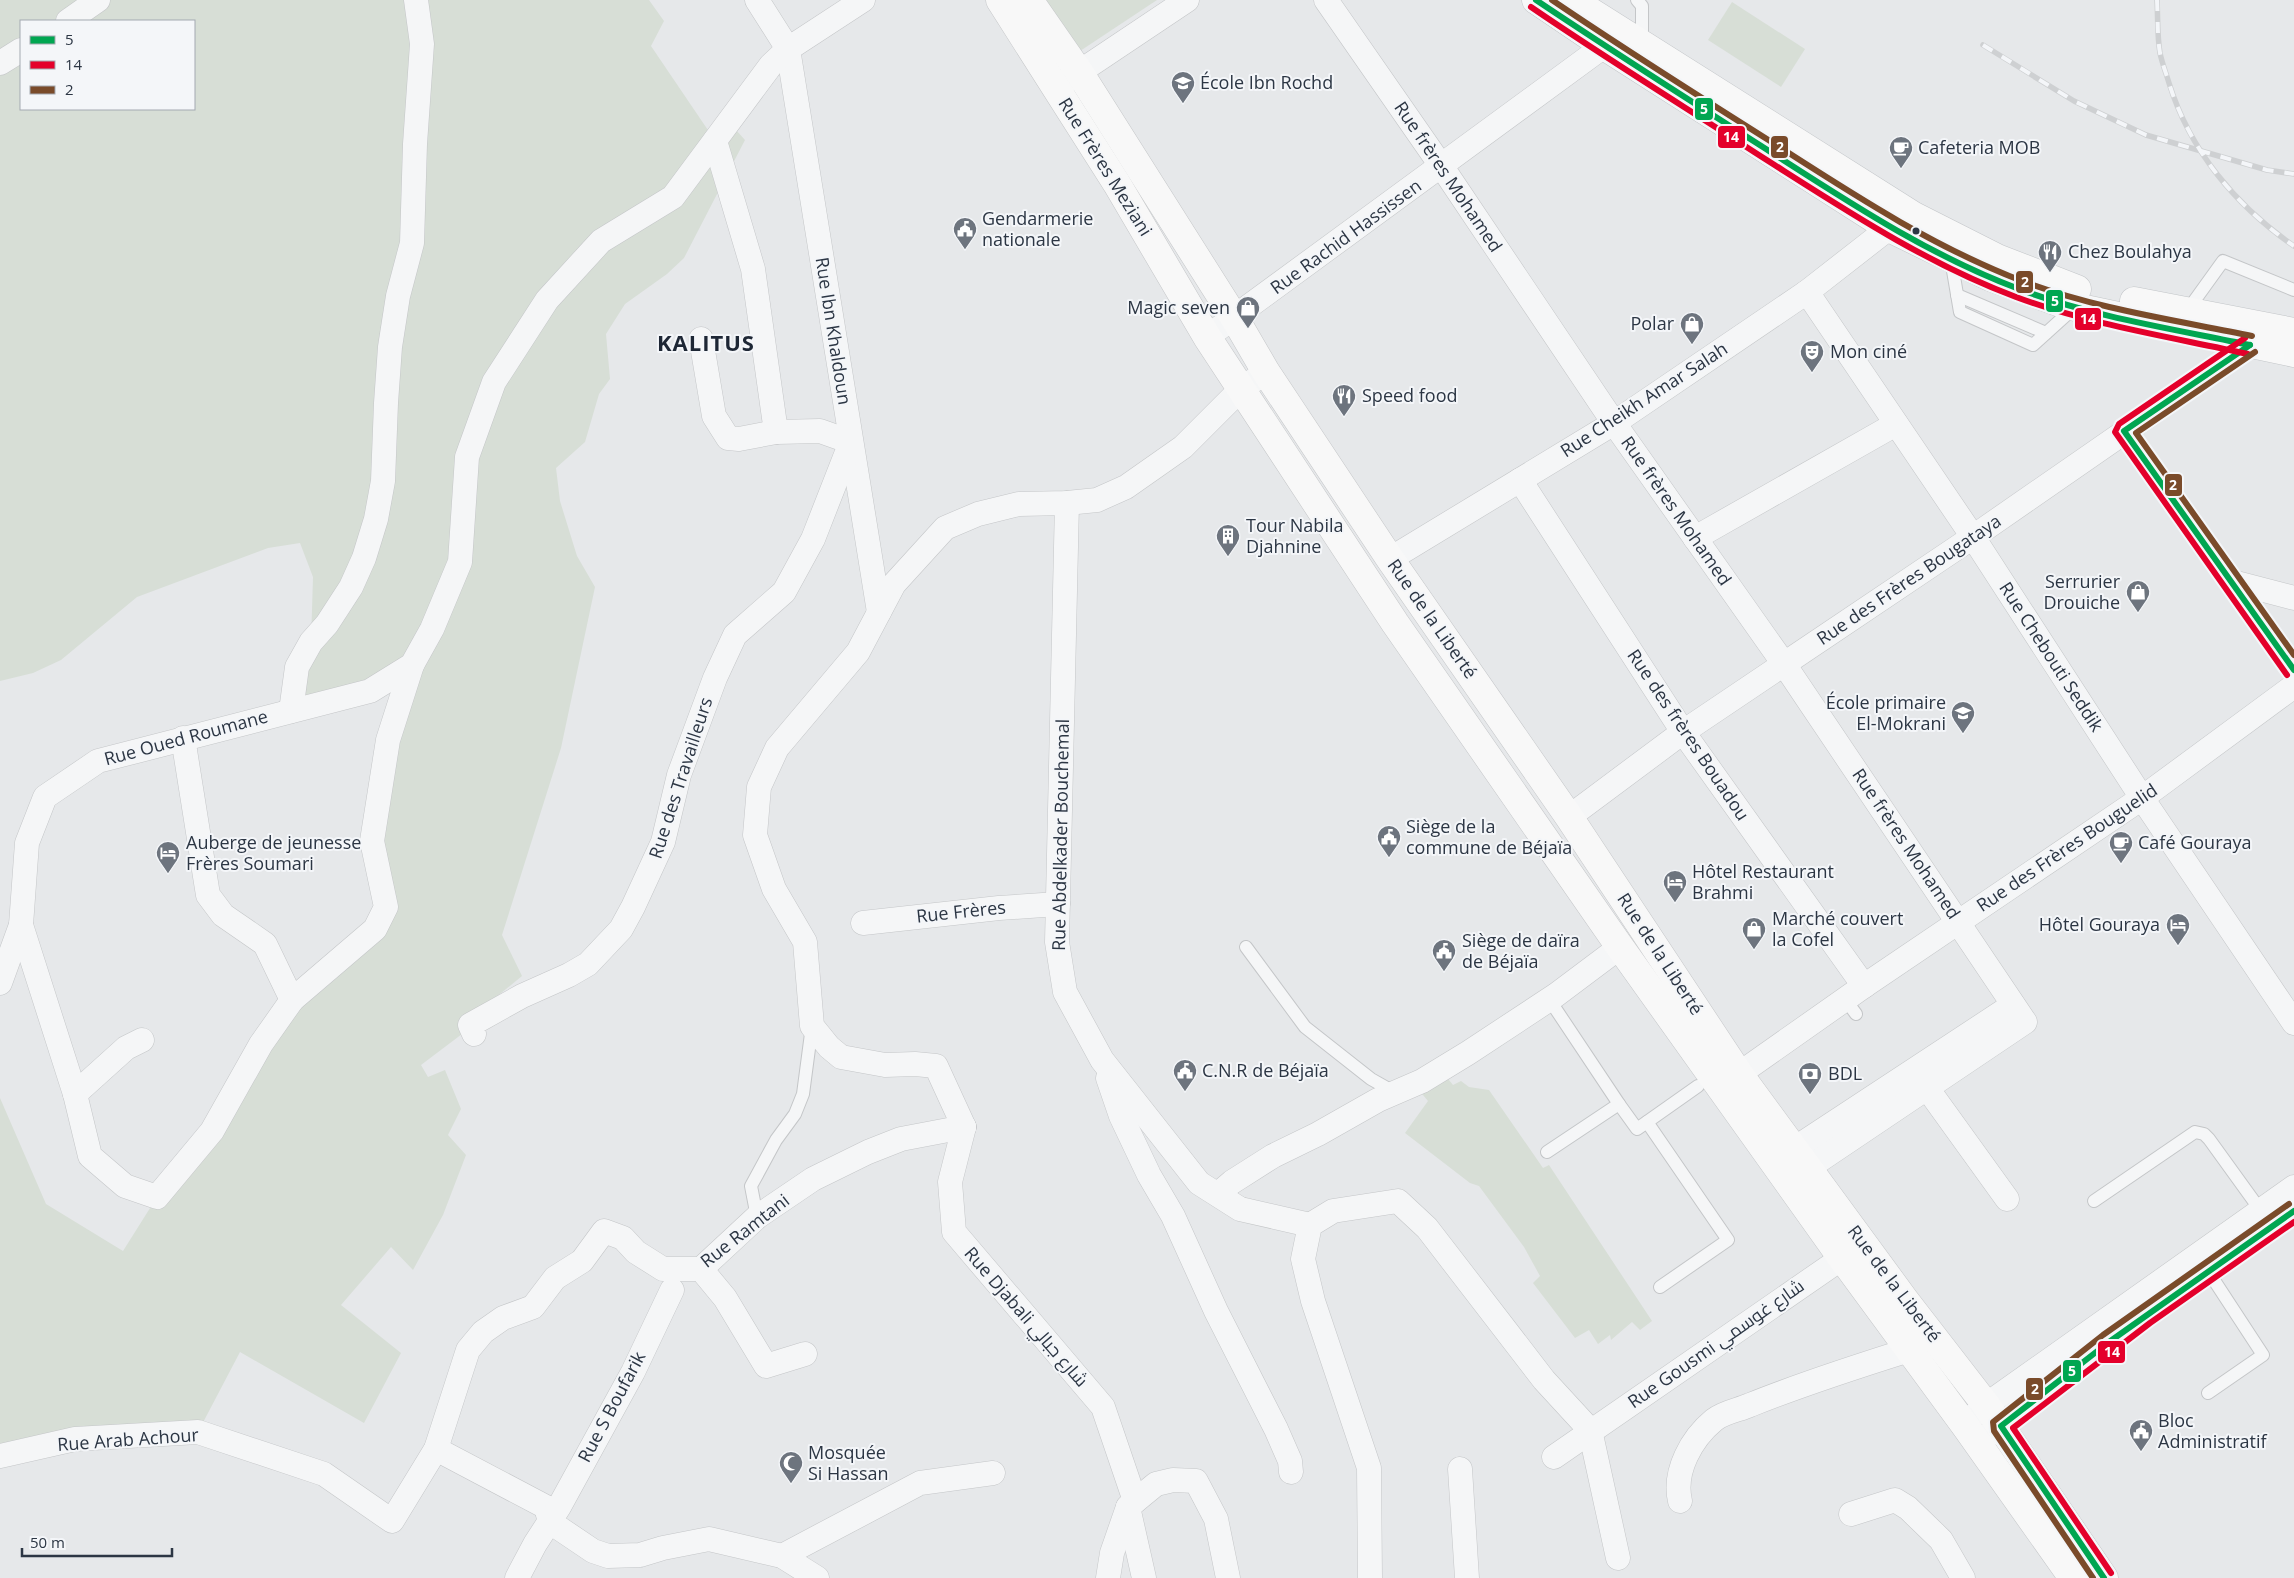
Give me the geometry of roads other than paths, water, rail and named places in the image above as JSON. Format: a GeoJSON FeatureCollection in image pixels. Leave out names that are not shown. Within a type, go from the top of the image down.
{"type":"FeatureCollection","features":[{"type":"Feature","properties":{"kind":"main road","name":"Rue Frères Meziani"},"geometry":{"type":"LineString","coordinates":[[1000,0],[1117,184],[1207,336]]}},
{"type":"Feature","properties":{"kind":"main road","name":"Rue Frères Meziani"},"geometry":{"type":"LineString","coordinates":[[1029,0],[1079,72],[1234,317]]}},
{"type":"Feature","properties":{"kind":"main road"},"geometry":{"type":"LineString","coordinates":[[1536,0],[1604,46],[1889,228],[1990,278],[2075,307],[2294,353]]}},
{"type":"Feature","properties":{"kind":"main road"},"geometry":{"type":"LineString","coordinates":[[1572,0],[1914,216],[1997,258],[2070,288],[2294,332]]}},
{"type":"Feature","properties":{"kind":"main road","name":"Rue de la Liberté"},"geometry":{"type":"LineString","coordinates":[[1234,317],[1266,372],[1390,559],[1569,817],[1739,1074],[1904,1299],[1993,1415],[2104,1578]]}},
{"type":"Feature","properties":{"kind":"main road","name":"Rue de la Liberté"},"geometry":{"type":"LineString","coordinates":[[1207,336],[1395,623],[1620,947],[1842,1258],[1971,1433],[2073,1578]]}},
{"type":"Feature","properties":{"kind":"street"},"geometry":{"type":"LineString","coordinates":[[69,20],[98,0]]}},
{"type":"Feature","properties":{"kind":"street"},"geometry":{"type":"LineString","coordinates":[[291,711],[297,667],[311,642],[327,624],[351,587],[364,558],[374,526],[383,481],[390,347],[398,296],[412,243],[415,144],[422,44],[416,0]]}},
{"type":"Feature","properties":{"kind":"street"},"geometry":{"type":"LineString","coordinates":[[757,0],[788,49]]}},
{"type":"Feature","properties":{"kind":"street"},"geometry":{"type":"LineString","coordinates":[[20,925],[75,1094],[90,1156],[125,1186],[157,1197],[212,1131],[261,1044],[292,1000],[375,928],[386,907],[372,841],[388,740],[412,665],[432,629],[460,562],[467,456],[494,382],[547,300],[601,241],[673,197],[771,65],[788,49],[863,0]]}},
{"type":"Feature","properties":{"kind":"street"},"geometry":{"type":"LineString","coordinates":[[1056,88],[1187,0]]}},
{"type":"Feature","properties":{"kind":"street","name":"Rue frères Mohamed"},"geometry":{"type":"LineString","coordinates":[[1326,0],[1442,167],[1614,423],[1784,664],[1958,922],[2022,1012]]}},
{"type":"Feature","properties":{"kind":"street","name":"Rue Rachid Hassissen"},"geometry":{"type":"LineString","coordinates":[[1207,336],[1442,167],[1604,46]]}},
{"type":"Feature","properties":{"kind":"street","name":"Rue Ibn Khaldoun"},"geometry":{"type":"LineString","coordinates":[[788,49],[879,612]]}},
{"type":"Feature","properties":{"kind":"street"},"geometry":{"type":"LineString","coordinates":[[0,62],[20,51]]}},
{"type":"Feature","properties":{"kind":"street"},"geometry":{"type":"LineString","coordinates":[[715,141],[753,269],[776,432]]}},
{"type":"Feature","properties":{"kind":"street","name":"Rue Cheikh Amar Salah"},"geometry":{"type":"LineString","coordinates":[[1390,559],[1614,423],[1807,292],[1889,228]]}},
{"type":"Feature","properties":{"kind":"street","name":"Rue Chebouti Seddik"},"geometry":{"type":"LineString","coordinates":[[1807,292],[1973,537],[2142,798],[2292,1018]]}},
{"type":"Feature","properties":{"kind":"street"},"geometry":{"type":"LineString","coordinates":[[701,339],[714,416],[728,438],[739,439],[776,432],[820,431],[851,442]]}},
{"type":"Feature","properties":{"kind":"street","name":"Rue des Frères Bougataya"},"geometry":{"type":"LineString","coordinates":[[1569,817],[1683,732],[1973,537],[2250,345]]}},
{"type":"Feature","properties":{"kind":"street"},"geometry":{"type":"LineString","coordinates":[[964,1126],[936,1066],[915,1064],[885,1065],[842,1057],[830,1047],[812,1026],[806,942],[774,889],[755,835],[759,787],[777,748],[858,652],[894,584],[946,528],[978,514],[1018,504],[1097,500],[1126,487],[1183,447],[1242,389],[1266,372]]}},
{"type":"Feature","properties":{"kind":"street"},"geometry":{"type":"LineString","coordinates":[[1695,538],[1896,424]]}},
{"type":"Feature","properties":{"kind":"street"},"geometry":{"type":"LineString","coordinates":[[2124,431],[2294,670]]}},
{"type":"Feature","properties":{"kind":"street","name":"Rue des Travailleurs"},"geometry":{"type":"LineString","coordinates":[[474,1034],[470,1025],[522,996],[569,975],[588,964],[621,928],[633,907],[663,842],[678,774],[719,670],[735,635],[784,592],[813,539],[851,442]]}},
{"type":"Feature","properties":{"kind":"street","name":"Rue des frères Bouadou"},"geometry":{"type":"LineString","coordinates":[[1520,480],[1855,1000]]}},
{"type":"Feature","properties":{"kind":"street","name":"Rue Abdelkader Bouchemal"},"geometry":{"type":"LineString","coordinates":[[1067,503],[1057,942],[1065,992],[1102,1060],[1199,1183],[1240,1209],[1310,1225]]}},
{"type":"Feature","properties":{"kind":"street"},"geometry":{"type":"LineString","coordinates":[[2233,582],[2294,598]]}},
{"type":"Feature","properties":{"kind":"street","name":"Rue Oued Roumane"},"geometry":{"type":"LineString","coordinates":[[0,983],[20,925],[27,843],[45,797],[98,761],[370,691],[412,665]]}},
{"type":"Feature","properties":{"kind":"street","name":"Rue des Frères Bouguelid"},"geometry":{"type":"LineString","coordinates":[[1739,1074],[1855,1000],[1958,922],[2142,798],[2294,686]]}},
{"type":"Feature","properties":{"kind":"street"},"geometry":{"type":"LineString","coordinates":[[183,738],[208,895],[223,915],[265,944],[292,1000]]}},
{"type":"Feature","properties":{"kind":"street","name":"Rue Frères"},"geometry":{"type":"LineString","coordinates":[[863,923],[960,912],[1058,904]]}},
{"type":"Feature","properties":{"kind":"street"},"geometry":{"type":"LineString","coordinates":[[1218,1194],[1232,1182],[1273,1156],[1318,1134],[1394,1092],[1422,1081],[1460,1058],[1549,999],[1620,947]]}},
{"type":"Feature","properties":{"kind":"street"},"geometry":{"type":"LineString","coordinates":[[1801,1159],[1897,1075],[2022,1012]]}},
{"type":"Feature","properties":{"kind":"street"},"geometry":{"type":"LineString","coordinates":[[1801,1159],[1927,1088],[2022,1012]]}},
{"type":"Feature","properties":{"kind":"street"},"geometry":{"type":"LineString","coordinates":[[75,1094],[119,1054],[142,1040]]}},
{"type":"Feature","properties":{"kind":"street"},"geometry":{"type":"LineString","coordinates":[[1102,1060],[1121,1116],[1149,1175],[1173,1216],[1216,1311],[1276,1429],[1290,1461],[1291,1472]]}},
{"type":"Feature","properties":{"kind":"street"},"geometry":{"type":"LineString","coordinates":[[1927,1088],[2006,1199]]}},
{"type":"Feature","properties":{"kind":"street","name":"Rue Ramtani"},"geometry":{"type":"LineString","coordinates":[[436,1449],[468,1350],[483,1332],[503,1318],[532,1307],[555,1278],[582,1260],[604,1232],[622,1238],[636,1252],[663,1269],[700,1269],[757,1217],[813,1179],[868,1152],[909,1137],[964,1126]]}},
{"type":"Feature","properties":{"kind":"street","name":"Rue Djabali شارع جبالي"},"geometry":{"type":"LineString","coordinates":[[964,1126],[950,1182],[954,1232],[1103,1407],[1132,1504],[1144,1578]]}},
{"type":"Feature","properties":{"kind":"street"},"geometry":{"type":"LineString","coordinates":[[1971,1433],[1982,1439],[1993,1415],[2261,1210],[2294,1187]]}},
{"type":"Feature","properties":{"kind":"street"},"geometry":{"type":"LineString","coordinates":[[1370,1578],[1369,1468],[1309,1284],[1303,1259],[1310,1225],[1333,1211],[1398,1201],[1426,1228],[1544,1380],[1590,1430],[1618,1558]]}},
{"type":"Feature","properties":{"kind":"street"},"geometry":{"type":"LineString","coordinates":[[1993,1415],[2056,1381],[2294,1211]]}},
{"type":"Feature","properties":{"kind":"street","name":"Rue Gousmi شارع غوسمي"},"geometry":{"type":"LineString","coordinates":[[1554,1456],[1842,1258]]}},
{"type":"Feature","properties":{"kind":"street"},"geometry":{"type":"LineString","coordinates":[[700,1269],[725,1298],[766,1366],[805,1354]]}},
{"type":"Feature","properties":{"kind":"street","name":"Rue S Boufarik"},"geometry":{"type":"LineString","coordinates":[[517,1578],[552,1512],[633,1372],[672,1290]]}},
{"type":"Feature","properties":{"kind":"street"},"geometry":{"type":"LineString","coordinates":[[1680,1501],[1678,1486],[1683,1462],[1701,1434],[1716,1418],[1820,1378],[1909,1350]]}},
{"type":"Feature","properties":{"kind":"street","name":"Rue Arab Achour"},"geometry":{"type":"LineString","coordinates":[[0,1456],[75,1440],[198,1432],[324,1474],[392,1521],[436,1449]]}},
{"type":"Feature","properties":{"kind":"street"},"geometry":{"type":"LineString","coordinates":[[436,1449],[552,1512],[593,1551],[608,1556],[640,1555],[663,1548],[709,1540],[782,1556],[817,1578]]}},
{"type":"Feature","properties":{"kind":"street"},"geometry":{"type":"LineString","coordinates":[[1460,1469],[1467,1578]]}},
{"type":"Feature","properties":{"kind":"street"},"geometry":{"type":"LineString","coordinates":[[782,1556],[920,1483],[993,1474]]}},
{"type":"Feature","properties":{"kind":"street"},"geometry":{"type":"LineString","coordinates":[[1108,1578],[1112,1553],[1132,1504],[1156,1484],[1173,1480],[1196,1481],[1216,1519],[1228,1578]]}},
{"type":"Feature","properties":{"kind":"street"},"geometry":{"type":"LineString","coordinates":[[1851,1514],[1895,1500],[1908,1508],[1941,1540],[1962,1578]]}},
{"type":"Feature","properties":{"kind":"lane"},"geometry":{"type":"LineString","coordinates":[[1637,0],[1642,6],[1642,44]]}},
{"type":"Feature","properties":{"kind":"lane"},"geometry":{"type":"LineString","coordinates":[[1951,259],[1957,295],[2046,333],[2075,307]]}},
{"type":"Feature","properties":{"kind":"lane"},"geometry":{"type":"LineString","coordinates":[[2187,311],[2223,261],[2294,290]]}},
{"type":"Feature","properties":{"kind":"lane"},"geometry":{"type":"LineString","coordinates":[[2218,268],[2294,298]]}},
{"type":"Feature","properties":{"kind":"lane"},"geometry":{"type":"LineString","coordinates":[[1246,946],[1305,1027],[1371,1078],[1394,1092]]}},
{"type":"Feature","properties":{"kind":"lane"},"geometry":{"type":"LineString","coordinates":[[1549,999],[1637,1129],[1698,1086]]}},
{"type":"Feature","properties":{"kind":"lane"},"geometry":{"type":"LineString","coordinates":[[757,1217],[751,1186],[776,1140],[795,1114],[803,1094],[812,1026]]}},
{"type":"Feature","properties":{"kind":"lane"},"geometry":{"type":"LineString","coordinates":[[1547,1152],[1619,1104]]}},
{"type":"Feature","properties":{"kind":"lane"},"geometry":{"type":"LineString","coordinates":[[1647,1122],[1728,1240],[1660,1288]]}},
{"type":"Feature","properties":{"kind":"lane"},"geometry":{"type":"LineString","coordinates":[[2094,1201],[2195,1132],[2204,1134],[2209,1139],[2261,1210]]}},
{"type":"Feature","properties":{"kind":"lane"},"geometry":{"type":"LineString","coordinates":[[2208,1271],[2263,1355],[2208,1393]]}},
{"type":"Feature","properties":{"kind":"railway"},"geometry":{"type":"LineString","coordinates":[[2157,0],[2158,40],[2161,57],[2178,108],[2189,132],[2202,154],[2234,195],[2294,246]]}},
{"type":"Feature","properties":{"kind":"railway"},"geometry":{"type":"LineString","coordinates":[[1983,45],[2074,101],[2146,135],[2267,170],[2294,174]]}},
{"type":"Feature","properties":{"kind":"place","name":"École Ibn Rochd"},"geometry":{"type":"Point","coordinates":[1183,104]}},
{"type":"Feature","properties":{"kind":"place","name":"Cafeteria MOB"},"geometry":{"type":"Point","coordinates":[1901,169]}},
{"type":"Feature","properties":{"kind":"place","name":"Gendarmerie nationale"},"geometry":{"type":"Point","coordinates":[965,250]}},
{"type":"Feature","properties":{"kind":"place","name":"Chez Boulahya"},"geometry":{"type":"Point","coordinates":[2050,273]}},
{"type":"Feature","properties":{"kind":"place","name":"Magic seven"},"geometry":{"type":"Point","coordinates":[1248,329]}},
{"type":"Feature","properties":{"kind":"place","name":"Polar"},"geometry":{"type":"Point","coordinates":[1692,345]}},
{"type":"Feature","properties":{"kind":"place","name":"Mon ciné"},"geometry":{"type":"Point","coordinates":[1812,373]}},
{"type":"Feature","properties":{"kind":"place","name":"Speed food"},"geometry":{"type":"Point","coordinates":[1344,417]}},
{"type":"Feature","properties":{"kind":"place","name":"Tour Nabila Djahnine"},"geometry":{"type":"Point","coordinates":[1228,557]}},
{"type":"Feature","properties":{"kind":"place","name":"Serrurier Drouiche"},"geometry":{"type":"Point","coordinates":[2138,613]}},
{"type":"Feature","properties":{"kind":"place","name":"École primaire El-Mokrani"},"geometry":{"type":"Point","coordinates":[1963,734]}},
{"type":"Feature","properties":{"kind":"place","name":"Siège de la commune de Béjaïa"},"geometry":{"type":"Point","coordinates":[1389,858]}},
{"type":"Feature","properties":{"kind":"place","name":"Café Gouraya"},"geometry":{"type":"Point","coordinates":[2121,864]}},
{"type":"Feature","properties":{"kind":"place","name":"Auberge de jeunesse Frères Soumari"},"geometry":{"type":"Point","coordinates":[168,874]}},
{"type":"Feature","properties":{"kind":"place","name":"Hôtel Restaurant Brahmi"},"geometry":{"type":"Point","coordinates":[1675,903]}},
{"type":"Feature","properties":{"kind":"place","name":"Hôtel Gouraya"},"geometry":{"type":"Point","coordinates":[2178,946]}},
{"type":"Feature","properties":{"kind":"place","name":"Marché couvert la Cofel"},"geometry":{"type":"Point","coordinates":[1754,950]}},
{"type":"Feature","properties":{"kind":"place","name":"Siège de daïra de Béjaïa"},"geometry":{"type":"Point","coordinates":[1444,972]}},
{"type":"Feature","properties":{"kind":"place","name":"C.N.R de Béjaïa"},"geometry":{"type":"Point","coordinates":[1185,1092]}},
{"type":"Feature","properties":{"kind":"place","name":"BDL"},"geometry":{"type":"Point","coordinates":[1810,1095]}},
{"type":"Feature","properties":{"kind":"place","name":"Bloc Administratif"},"geometry":{"type":"Point","coordinates":[2141,1452]}},
{"type":"Feature","properties":{"kind":"place","name":"Mosquée Si Hassan"},"geometry":{"type":"Point","coordinates":[791,1484]}},
{"type":"Feature","properties":{"kind":"district","name":"KALITUS"},"geometry":{"type":"Point","coordinates":[706,343]}}]}
